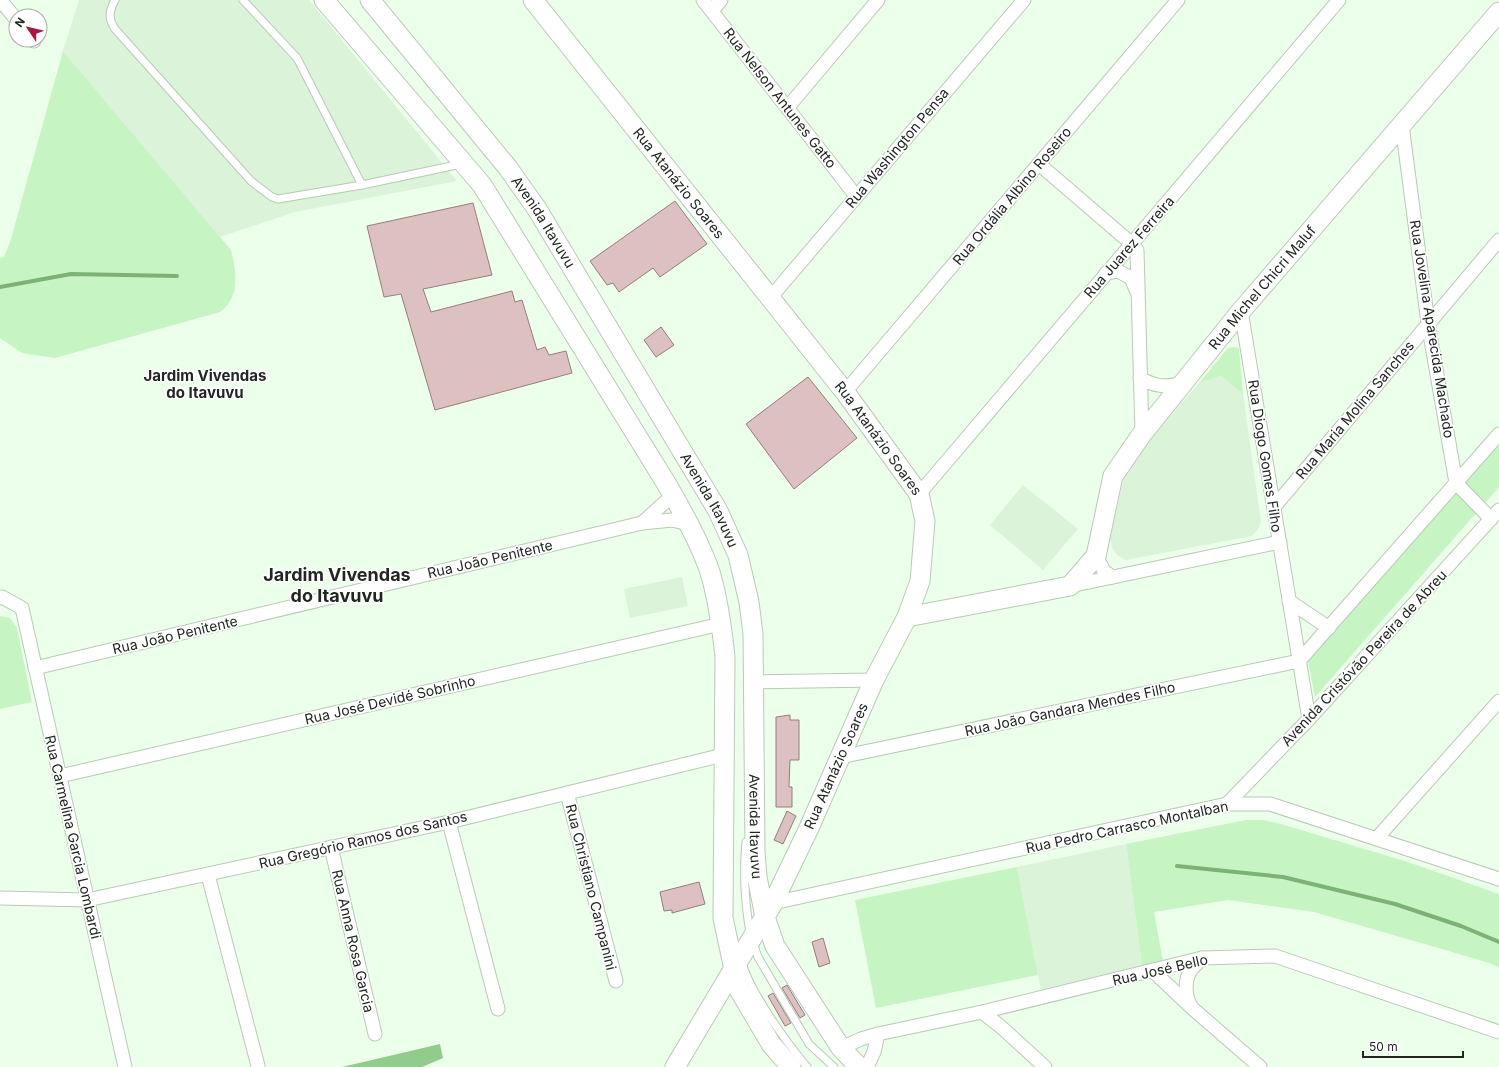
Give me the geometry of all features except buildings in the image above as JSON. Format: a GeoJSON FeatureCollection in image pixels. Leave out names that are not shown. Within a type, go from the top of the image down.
{"type":"FeatureCollection","features":[{"type":"Feature","properties":{"kind":"main road","name":"Avenida Itavuvu"},"geometry":{"type":"LineString","coordinates":[[324,0],[482,185],[673,494],[689,524],[709,569],[721,624],[725,657],[723,755],[723,918],[740,951],[738,988],[771,1044],[791,1067]]}},
{"type":"Feature","properties":{"kind":"main road","name":"Avenida Itavuvu"},"geometry":{"type":"LineString","coordinates":[[370,0],[508,168],[537,209],[718,511],[738,555],[750,602],[753,634],[752,682],[756,864],[769,910],[775,946],[841,1048],[859,1067]]}},
{"type":"Feature","properties":{"kind":"main road","name":"Rua Atanázio Soares"},"geometry":{"type":"LineString","coordinates":[[534,0],[845,392],[919,494],[925,521],[920,581],[907,617],[874,680],[769,910],[740,951],[675,1067]]}},
{"type":"Feature","properties":{"kind":"main road","name":"Rua Michel Chicri Maluf"},"geometry":{"type":"LineString","coordinates":[[1070,586],[1096,556],[1113,476],[1142,434],[1241,311],[1499,12]]}},
{"type":"Feature","properties":{"kind":"main road"},"geometry":{"type":"LineString","coordinates":[[907,617],[1070,586]]}},
{"type":"Feature","properties":{"kind":"main road"},"geometry":{"type":"LineString","coordinates":[[724,700],[733,687],[742,683],[752,682]]}},
{"type":"Feature","properties":{"kind":"street"},"geometry":{"type":"LineString","coordinates":[[0,0],[8,10]]}},
{"type":"Feature","properties":{"kind":"street","name":"Rua Nelson Antunes Gatto"},"geometry":{"type":"LineString","coordinates":[[704,0],[856,196]]}},
{"type":"Feature","properties":{"kind":"street"},"geometry":{"type":"LineString","coordinates":[[712,11],[721,0]]}},
{"type":"Feature","properties":{"kind":"street"},"geometry":{"type":"LineString","coordinates":[[788,107],[878,0]]}},
{"type":"Feature","properties":{"kind":"street","name":"Rua Washington Pensa"},"geometry":{"type":"LineString","coordinates":[[770,297],[1024,0]]}},
{"type":"Feature","properties":{"kind":"street","name":"Rua Ordália Albino Roseiro"},"geometry":{"type":"LineString","coordinates":[[845,392],[1178,0]]}},
{"type":"Feature","properties":{"kind":"street","name":"Rua Juarez Ferreira"},"geometry":{"type":"LineString","coordinates":[[919,494],[1339,0]]}},
{"type":"Feature","properties":{"kind":"street","name":"Rua Jovelina Aparecida Machado"},"geometry":{"type":"LineString","coordinates":[[1402,125],[1428,323],[1456,483]]}},
{"type":"Feature","properties":{"kind":"street"},"geometry":{"type":"LineString","coordinates":[[1039,164],[1132,244],[1137,250],[1142,434]]}},
{"type":"Feature","properties":{"kind":"street","name":"Rua Maria Molina Sanches"},"geometry":{"type":"LineString","coordinates":[[1274,507],[1499,240]]}},
{"type":"Feature","properties":{"kind":"street"},"geometry":{"type":"LineString","coordinates":[[1106,273],[1118,271],[1131,278],[1138,296]]}},
{"type":"Feature","properties":{"kind":"street","name":"Rua Diogo Gomes Filho"},"geometry":{"type":"LineString","coordinates":[[1241,311],[1309,719]]}},
{"type":"Feature","properties":{"kind":"street"},"geometry":{"type":"LineString","coordinates":[[1140,378],[1153,386],[1174,386],[1184,382]]}},
{"type":"Feature","properties":{"kind":"street"},"geometry":{"type":"LineString","coordinates":[[1299,661],[1499,434]]}},
{"type":"Feature","properties":{"kind":"street"},"geometry":{"type":"LineString","coordinates":[[1456,483],[1495,514]]}},
{"type":"Feature","properties":{"kind":"street","name":"Rua João Penitente"},"geometry":{"type":"LineString","coordinates":[[642,523],[673,494]]}},
{"type":"Feature","properties":{"kind":"street","name":"Avenida Cristóvão Pereira de Abreu"},"geometry":{"type":"LineString","coordinates":[[1227,804],[1309,719],[1495,514]]}},
{"type":"Feature","properties":{"kind":"street","name":"Rua João Penitente"},"geometry":{"type":"LineString","coordinates":[[35,668],[642,523],[672,520],[689,524]]}},
{"type":"Feature","properties":{"kind":"street"},"geometry":{"type":"LineString","coordinates":[[1070,586],[1280,542]]}},
{"type":"Feature","properties":{"kind":"street"},"geometry":{"type":"LineString","coordinates":[[1096,556],[1104,570],[1112,578]]}},
{"type":"Feature","properties":{"kind":"street","name":"Rua Carmelina Garcia Lombardi"},"geometry":{"type":"LineString","coordinates":[[0,598],[2,597],[22,608],[125,1067]]}},
{"type":"Feature","properties":{"kind":"street"},"geometry":{"type":"LineString","coordinates":[[1289,601],[1329,628]]}},
{"type":"Feature","properties":{"kind":"street","name":"Rua José Devidé Sobrinho"},"geometry":{"type":"LineString","coordinates":[[60,776],[721,624]]}},
{"type":"Feature","properties":{"kind":"street","name":"Rua João Gandara Mendes Filho"},"geometry":{"type":"LineString","coordinates":[[840,757],[1299,661]]}},
{"type":"Feature","properties":{"kind":"street"},"geometry":{"type":"LineString","coordinates":[[752,682],[874,680]]}},
{"type":"Feature","properties":{"kind":"street"},"geometry":{"type":"LineString","coordinates":[[1377,838],[1499,701]]}},
{"type":"Feature","properties":{"kind":"street","name":"Rua Gregório Ramos dos Santos"},"geometry":{"type":"LineString","coordinates":[[0,898],[87,900],[449,822],[723,755]]}},
{"type":"Feature","properties":{"kind":"street","name":"Rua Christiano Campanini"},"geometry":{"type":"LineString","coordinates":[[567,793],[616,981]]}},
{"type":"Feature","properties":{"kind":"street","name":"Rua Pedro Carrasco Montalban"},"geometry":{"type":"LineString","coordinates":[[769,910],[1227,804],[1270,804],[1499,879]]}},
{"type":"Feature","properties":{"kind":"street"},"geometry":{"type":"LineString","coordinates":[[449,822],[498,1009]]}},
{"type":"Feature","properties":{"kind":"street","name":"Rua Anna Rosa Garcia"},"geometry":{"type":"LineString","coordinates":[[331,847],[375,1034]]}},
{"type":"Feature","properties":{"kind":"street"},"geometry":{"type":"LineString","coordinates":[[208,875],[258,1066]]}},
{"type":"Feature","properties":{"kind":"street","name":"Rua José Bello"},"geometry":{"type":"LineString","coordinates":[[841,1048],[861,1039],[878,1034],[982,1012],[1202,958],[1275,956],[1499,1032]]}},
{"type":"Feature","properties":{"kind":"street"},"geometry":{"type":"LineString","coordinates":[[1192,1008],[1187,999],[1186,986],[1190,970],[1202,958]]}},
{"type":"Feature","properties":{"kind":"street"},"geometry":{"type":"LineString","coordinates":[[1153,971],[1192,1008],[1260,1067]]}},
{"type":"Feature","properties":{"kind":"street"},"geometry":{"type":"LineString","coordinates":[[982,1012],[1000,1026],[1044,1067]]}},
{"type":"Feature","properties":{"kind":"street"},"geometry":{"type":"LineString","coordinates":[[867,1067],[874,1052],[878,1034]]}},
{"type":"Feature","properties":{"kind":"lane"},"geometry":{"type":"LineString","coordinates":[[115,0],[110,10],[110,22],[115,29],[251,181],[272,197],[278,199],[362,185],[463,163]]}},
{"type":"Feature","properties":{"kind":"lane"},"geometry":{"type":"LineString","coordinates":[[243,0],[297,58],[362,185]]}},
{"type":"Feature","properties":{"kind":"lane"},"geometry":{"type":"LineString","coordinates":[[740,951],[746,908],[745,859],[754,769]]}},
{"type":"Feature","properties":{"kind":"lane"},"geometry":{"type":"LineString","coordinates":[[723,918],[740,951],[745,975],[779,1030],[807,1067]]}},
{"type":"Feature","properties":{"kind":"lane"},"geometry":{"type":"LineString","coordinates":[[740,951],[758,957],[809,1044],[834,1067]]}},
{"type":"Feature","properties":{"kind":"shaded area"},"geometry":{"type":"Polygon","coordinates":[[[79,0],[309,0],[457,181],[295,212],[220,237],[63,51],[79,0]]]}},
{"type":"Feature","properties":{"kind":"shaded area"},"geometry":{"type":"Polygon","coordinates":[[[1221,376],[1243,394],[1261,522],[1258,529],[1252,536],[1126,560],[1118,556],[1112,548],[1110,538],[1125,474],[1148,441],[1200,382],[1221,376]]]}},
{"type":"Feature","properties":{"kind":"shaded area"},"geometry":{"type":"Polygon","coordinates":[[[1023,485],[1078,529],[1043,570],[990,525],[1023,485]]]}},
{"type":"Feature","properties":{"kind":"shaded area"},"geometry":{"type":"Polygon","coordinates":[[[682,577],[688,606],[630,618],[624,589],[682,577]]]}},
{"type":"Feature","properties":{"kind":"shaded area"},"geometry":{"type":"Polygon","coordinates":[[[1126,844],[1142,965],[1041,990],[1017,867],[1126,844]]]}},
{"type":"Feature","properties":{"kind":"green space"},"geometry":{"type":"Polygon","coordinates":[[[63,51],[231,250],[235,267],[235,284],[231,299],[220,312],[55,358],[22,353],[0,338],[0,258],[4,257],[11,239],[63,51]]]}},
{"type":"Feature","properties":{"kind":"green space"},"geometry":{"type":"Polygon","coordinates":[[[1228,348],[1239,348],[1243,394],[1221,376],[1200,382],[1228,348]]]}},
{"type":"Feature","properties":{"kind":"green space"},"geometry":{"type":"Polygon","coordinates":[[[1499,443],[1499,487],[1315,697],[1308,661],[1499,443]]]}},
{"type":"Feature","properties":{"kind":"green space"},"geometry":{"type":"Polygon","coordinates":[[[0,616],[10,618],[17,628],[32,702],[0,709],[0,616]]]}},
{"type":"Feature","properties":{"kind":"green space"},"geometry":{"type":"Polygon","coordinates":[[[1246,820],[1263,820],[1281,824],[1411,863],[1499,894],[1499,967],[1314,912],[1228,900],[1154,912],[1163,961],[1142,965],[1126,844],[1246,820]]]}},
{"type":"Feature","properties":{"kind":"green space"},"geometry":{"type":"Polygon","coordinates":[[[1017,867],[1038,975],[876,1008],[855,900],[1017,867]]]}},
{"type":"Feature","properties":{"kind":"green space"},"geometry":{"type":"Polygon","coordinates":[[[440,1044],[443,1058],[422,1067],[342,1067],[440,1044]]]}},
{"type":"Feature","properties":{"kind":"waterway"},"geometry":{"type":"LineString","coordinates":[[0,287],[71,274],[177,276]]}},
{"type":"Feature","properties":{"kind":"waterway"},"geometry":{"type":"LineString","coordinates":[[1177,866],[1283,877],[1395,904],[1461,926],[1499,942]]}},
{"type":"Feature","properties":{"kind":"district","name":"Jardim Vivendas do Itavuvu"},"geometry":{"type":"Point","coordinates":[205,384]}},
{"type":"Feature","properties":{"kind":"district","name":"Jardim Vivendas do Itavuvu"},"geometry":{"type":"Point","coordinates":[337,585]}}]}
